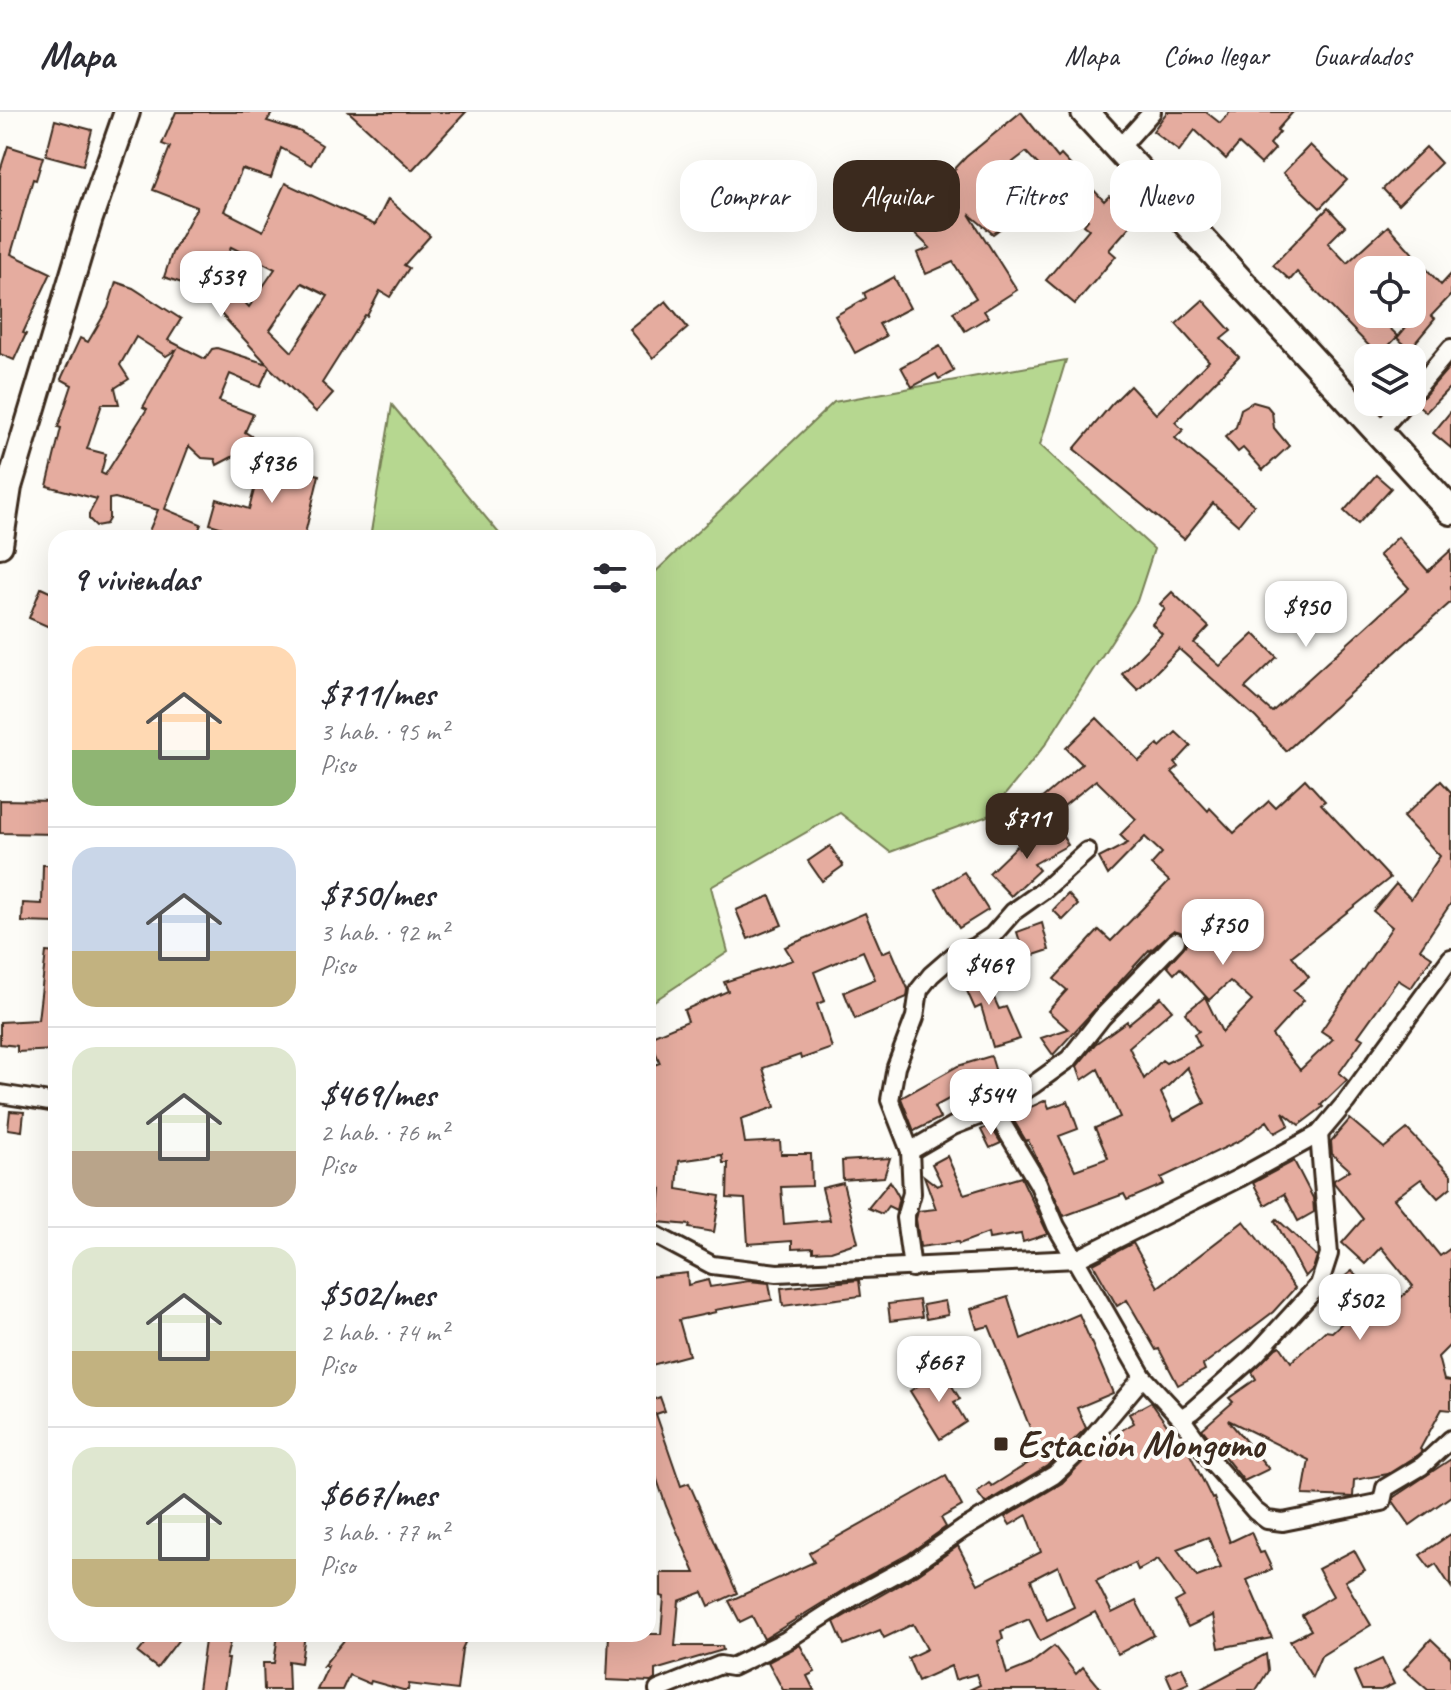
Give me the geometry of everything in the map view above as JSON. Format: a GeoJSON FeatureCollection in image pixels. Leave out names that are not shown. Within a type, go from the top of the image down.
{"type":"FeatureCollection","features":[{"type":"Feature","properties":{"kind":"main road"},"geometry":{"type":"LineString","coordinates":[[1085,112],[1451,511]]}},
{"type":"Feature","properties":{"kind":"street"},"geometry":{"type":"LineString","coordinates":[[0,545],[9,487],[90,218],[127,112]]}},
{"type":"Feature","properties":{"kind":"street"},"geometry":{"type":"LineString","coordinates":[[1118,150],[1152,112]]}},
{"type":"Feature","properties":{"kind":"street"},"geometry":{"type":"LineString","coordinates":[[1426,377],[1451,348]]}},
{"type":"Feature","properties":{"kind":"street"},"geometry":{"type":"LineString","coordinates":[[1378,433],[1393,416]]}},
{"type":"Feature","properties":{"kind":"street"},"geometry":{"type":"LineString","coordinates":[[912,1268],[905,1218],[912,1193],[910,1151],[890,1100],[896,1067],[915,1017],[919,990],[954,955],[992,936],[1013,912],[1044,890],[1087,851]]}},
{"type":"Feature","properties":{"kind":"street"},"geometry":{"type":"LineString","coordinates":[[910,1151],[953,1126],[994,1110],[1069,1059],[1102,1017],[1176,941]]}},
{"type":"Feature","properties":{"kind":"street"},"geometry":{"type":"LineString","coordinates":[[656,1235],[712,1265],[777,1273],[1077,1259],[1319,1134],[1346,1102],[1451,958]]}},
{"type":"Feature","properties":{"kind":"street"},"geometry":{"type":"LineString","coordinates":[[0,1094],[48,1102]]}},
{"type":"Feature","properties":{"kind":"street"},"geometry":{"type":"LineString","coordinates":[[994,1110],[1038,1183],[1056,1226],[1143,1377],[1181,1418],[1213,1463],[1255,1511],[1267,1520],[1283,1522],[1382,1502],[1385,1488],[1422,1466],[1451,1439]]}},
{"type":"Feature","properties":{"kind":"street"},"geometry":{"type":"LineString","coordinates":[[1181,1418],[1255,1355],[1319,1285],[1329,1254],[1319,1134]]}},
{"type":"Feature","properties":{"kind":"street"},"geometry":{"type":"LineString","coordinates":[[658,1690],[720,1665],[732,1667],[785,1641],[1054,1475],[1085,1446],[1143,1377]]}},
{"type":"Feature","properties":{"kind":"green space"},"geometry":{"type":"Polygon","coordinates":[[[1066,360],[1040,445],[1154,549],[1137,601],[1045,745],[988,816],[890,852],[840,813],[711,887],[728,952],[656,1000],[656,571],[834,402],[1066,360]]]}},
{"type":"Feature","properties":{"kind":"green space"},"geometry":{"type":"Polygon","coordinates":[[[392,405],[496,530],[371,530],[392,405]]]}},
{"type":"Feature","properties":{"kind":"building"},"geometry":{"type":"Polygon","coordinates":[[[176,112],[273,112],[267,121],[299,131],[322,145],[311,165],[281,148],[271,178],[242,169],[224,211],[263,231],[285,183],[375,225],[388,199],[430,236],[404,265],[409,268],[390,297],[380,291],[322,383],[333,393],[316,412],[269,367],[260,387],[230,374],[219,401],[253,414],[245,432],[261,442],[249,462],[236,455],[217,465],[215,459],[202,458],[189,446],[165,509],[201,524],[199,530],[149,530],[158,510],[115,498],[109,499],[106,524],[96,526],[89,519],[89,514],[97,499],[47,486],[61,428],[58,427],[72,385],[61,379],[80,338],[88,342],[108,308],[116,282],[133,288],[181,319],[168,340],[205,359],[212,349],[217,348],[267,364],[210,302],[218,295],[164,277],[172,253],[197,207],[153,190],[170,147],[162,144],[176,112]],[[231,247],[221,277],[249,307],[275,269],[231,247]],[[302,283],[270,330],[292,352],[328,296],[302,283]],[[136,337],[120,365],[129,379],[115,388],[119,404],[102,404],[87,449],[106,454],[101,473],[105,475],[147,409],[143,407],[176,350],[166,356],[136,337]]]}},
{"type":"Feature","properties":{"kind":"building"},"geometry":{"type":"Polygon","coordinates":[[[349,112],[466,112],[412,170],[349,112]]]}},
{"type":"Feature","properties":{"kind":"building"},"geometry":{"type":"Polygon","coordinates":[[[1021,112],[1058,158],[1061,155],[1066,160],[1034,160],[1026,152],[1016,160],[976,160],[976,220],[969,214],[976,225],[976,232],[980,232],[1017,290],[984,311],[988,317],[965,331],[953,312],[976,298],[953,262],[926,274],[917,253],[930,248],[913,232],[960,232],[960,163],[1021,112]]]}},
{"type":"Feature","properties":{"kind":"building"},"geometry":{"type":"Polygon","coordinates":[[[1167,112],[1206,112],[1220,123],[1230,112],[1293,112],[1277,130],[1280,132],[1270,144],[1275,149],[1261,164],[1239,144],[1226,159],[1195,130],[1179,151],[1153,131],[1167,112]]]}},
{"type":"Feature","properties":{"kind":"building"},"geometry":{"type":"Polygon","coordinates":[[[55,120],[92,130],[83,165],[46,155],[55,120]]]}},
{"type":"Feature","properties":{"kind":"building"},"geometry":{"type":"Polygon","coordinates":[[[1310,145],[1347,180],[1320,208],[1283,173],[1310,145]]]}},
{"type":"Feature","properties":{"kind":"building"},"geometry":{"type":"Polygon","coordinates":[[[8,146],[43,157],[36,180],[33,179],[11,254],[51,273],[14,360],[0,354],[0,171],[8,146]]]}},
{"type":"Feature","properties":{"kind":"building"},"geometry":{"type":"Polygon","coordinates":[[[1426,147],[1441,163],[1398,205],[1383,189],[1426,147]]]}},
{"type":"Feature","properties":{"kind":"building"},"geometry":{"type":"Polygon","coordinates":[[[1094,190],[1104,201],[1109,196],[1110,232],[1125,232],[1109,250],[1116,256],[1075,304],[1046,280],[1086,232],[1094,232],[1094,190]]]}},
{"type":"Feature","properties":{"kind":"building"},"geometry":{"type":"Polygon","coordinates":[[[1328,208],[1345,226],[1328,243],[1347,263],[1354,257],[1354,328],[1390,328],[1398,336],[1390,344],[1367,344],[1297,272],[1290,280],[1273,265],[1328,208]]]}},
{"type":"Feature","properties":{"kind":"building"},"geometry":{"type":"Polygon","coordinates":[[[1388,226],[1415,256],[1355,256],[1388,226]]]}},
{"type":"Feature","properties":{"kind":"building"},"geometry":{"type":"Polygon","coordinates":[[[1426,268],[1441,285],[1451,274],[1451,295],[1431,316],[1435,319],[1414,344],[1404,344],[1397,338],[1405,328],[1426,328],[1426,268]]]}},
{"type":"Feature","properties":{"kind":"building"},"geometry":{"type":"Polygon","coordinates":[[[894,277],[910,308],[879,324],[886,336],[855,353],[835,316],[866,298],[864,293],[894,277]]]}},
{"type":"Feature","properties":{"kind":"building"},"geometry":{"type":"Polygon","coordinates":[[[1203,300],[1231,331],[1221,339],[1239,357],[1175,422],[1183,430],[1175,438],[1254,505],[1238,525],[1213,503],[1184,539],[1074,449],[1130,386],[1156,414],[1209,361],[1176,324],[1203,300]]]}},
{"type":"Feature","properties":{"kind":"building"},"geometry":{"type":"Polygon","coordinates":[[[666,301],[688,328],[653,358],[630,330],[666,301]]]}},
{"type":"Feature","properties":{"kind":"building"},"geometry":{"type":"Polygon","coordinates":[[[940,346],[954,371],[939,379],[936,374],[912,387],[901,367],[940,346]]]}},
{"type":"Feature","properties":{"kind":"building"},"geometry":{"type":"Polygon","coordinates":[[[1451,365],[1451,386],[1426,412],[1426,394],[1451,365]]]}},
{"type":"Feature","properties":{"kind":"building"},"geometry":{"type":"Polygon","coordinates":[[[1253,402],[1267,406],[1272,412],[1274,428],[1289,446],[1263,470],[1243,448],[1238,452],[1225,437],[1236,427],[1241,409],[1253,402]]]}},
{"type":"Feature","properties":{"kind":"building"},"geometry":{"type":"Polygon","coordinates":[[[1451,411],[1451,448],[1433,433],[1451,411]]]}},
{"type":"Feature","properties":{"kind":"building"},"geometry":{"type":"Polygon","coordinates":[[[262,460],[319,475],[306,530],[230,530],[210,524],[217,499],[249,509],[262,460]]]}},
{"type":"Feature","properties":{"kind":"building"},"geometry":{"type":"Polygon","coordinates":[[[1376,475],[1391,488],[1358,524],[1344,511],[1376,475]]]}},
{"type":"Feature","properties":{"kind":"building"},"geometry":{"type":"Polygon","coordinates":[[[1398,537],[1428,571],[1451,550],[1451,602],[1286,751],[1256,718],[1179,649],[1138,690],[1122,674],[1162,634],[1152,624],[1165,609],[1160,604],[1172,592],[1209,627],[1194,643],[1220,666],[1254,634],[1277,657],[1245,688],[1272,712],[1409,588],[1379,555],[1398,537]]]}},
{"type":"Feature","properties":{"kind":"building"},"geometry":{"type":"Polygon","coordinates":[[[41,588],[48,591],[48,626],[29,618],[41,588]]]}},
{"type":"Feature","properties":{"kind":"building"},"geometry":{"type":"Polygon","coordinates":[[[1097,718],[1139,761],[1176,732],[1191,746],[1175,763],[1178,767],[1172,772],[1208,811],[1210,808],[1234,833],[1269,801],[1275,807],[1305,779],[1325,801],[1321,804],[1390,878],[1292,956],[1309,977],[1293,990],[1304,1000],[1272,1035],[1300,1070],[1333,1039],[1321,1031],[1392,927],[1373,911],[1396,884],[1411,899],[1440,856],[1403,817],[1441,781],[1451,792],[1451,903],[1420,949],[1432,957],[1411,988],[1398,980],[1358,1036],[1363,1039],[1339,1073],[1347,1080],[1321,1105],[1323,1107],[1299,1125],[1283,1112],[1289,1125],[1275,1133],[1267,1121],[1241,1140],[1161,1178],[1164,1184],[1127,1200],[1124,1194],[1064,1216],[1028,1140],[1011,1116],[1046,1100],[1049,1108],[1068,1101],[1078,1129],[1059,1136],[1075,1170],[1108,1158],[1095,1128],[1120,1117],[1098,1069],[1082,1080],[1077,1066],[1095,1044],[1127,1021],[1128,1024],[1161,997],[1172,1010],[1129,1047],[1144,1079],[1162,1060],[1166,1063],[1200,1046],[1194,1034],[1199,1031],[1185,1013],[1205,997],[1222,1032],[1252,1001],[1230,981],[1209,1000],[1180,968],[1174,974],[1167,966],[1187,943],[1184,934],[1174,930],[1149,950],[1053,1055],[1041,1038],[1068,1029],[1048,1011],[1067,990],[1054,979],[1099,930],[1111,941],[1169,881],[1151,865],[1162,853],[1145,837],[1108,875],[1099,858],[1128,843],[1120,835],[1136,819],[1096,780],[1054,814],[1041,799],[1082,764],[1066,748],[1097,718]],[[1187,1067],[1161,1093],[1174,1120],[1205,1103],[1187,1067]]]}},
{"type":"Feature","properties":{"kind":"building"},"geometry":{"type":"Polygon","coordinates":[[[0,800],[48,801],[48,834],[0,833],[0,800]]]}},
{"type":"Feature","properties":{"kind":"building"},"geometry":{"type":"Polygon","coordinates":[[[1057,827],[1068,845],[1034,864],[1039,870],[1011,896],[989,873],[1017,846],[1019,849],[1057,827]]]}},
{"type":"Feature","properties":{"kind":"building"},"geometry":{"type":"Polygon","coordinates":[[[830,846],[843,866],[822,881],[808,861],[830,846]]]}},
{"type":"Feature","properties":{"kind":"building"},"geometry":{"type":"Polygon","coordinates":[[[43,865],[48,865],[48,923],[22,922],[23,903],[42,904],[43,865]]]}},
{"type":"Feature","properties":{"kind":"building"},"geometry":{"type":"Polygon","coordinates":[[[964,872],[988,910],[959,928],[936,889],[964,872]]]}},
{"type":"Feature","properties":{"kind":"building"},"geometry":{"type":"Polygon","coordinates":[[[1068,894],[1078,905],[1063,920],[1053,910],[1068,894]]]}},
{"type":"Feature","properties":{"kind":"building"},"geometry":{"type":"Polygon","coordinates":[[[770,896],[782,925],[748,939],[736,910],[770,896]]]}},
{"type":"Feature","properties":{"kind":"building"},"geometry":{"type":"Polygon","coordinates":[[[865,913],[882,953],[891,949],[908,989],[907,997],[855,1019],[844,992],[875,979],[863,951],[814,972],[825,1001],[817,1004],[832,1048],[763,1068],[775,1107],[741,1119],[745,1143],[780,1141],[781,1154],[811,1154],[812,1186],[781,1187],[784,1224],[830,1220],[822,1188],[843,1183],[858,1242],[831,1251],[792,1249],[792,1241],[748,1244],[745,1199],[727,1198],[728,1163],[723,1163],[722,1155],[679,1161],[677,1189],[720,1196],[714,1232],[689,1228],[690,1225],[658,1222],[661,1188],[656,1189],[656,1064],[660,1063],[656,1054],[656,1034],[688,1021],[684,1010],[728,991],[724,982],[793,960],[785,947],[865,913]]]}},
{"type":"Feature","properties":{"kind":"building"},"geometry":{"type":"Polygon","coordinates":[[[1042,923],[1049,950],[1025,958],[1017,932],[1042,923]]]}},
{"type":"Feature","properties":{"kind":"building"},"geometry":{"type":"Polygon","coordinates":[[[48,952],[48,1050],[17,1052],[17,1046],[0,1044],[0,1022],[38,1020],[48,952]]]}},
{"type":"Feature","properties":{"kind":"building"},"geometry":{"type":"Polygon","coordinates":[[[978,962],[999,1009],[1006,1007],[1020,1039],[993,1047],[981,1006],[975,1009],[959,973],[978,962]]]}},
{"type":"Feature","properties":{"kind":"building"},"geometry":{"type":"Polygon","coordinates":[[[991,1056],[1002,1092],[984,1097],[980,1082],[934,1107],[940,1118],[914,1131],[901,1098],[958,1066],[991,1056]]]}},
{"type":"Feature","properties":{"kind":"building"},"geometry":{"type":"Polygon","coordinates":[[[10,1111],[24,1112],[22,1131],[8,1129],[10,1111]]]}},
{"type":"Feature","properties":{"kind":"building"},"geometry":{"type":"Polygon","coordinates":[[[1350,1119],[1384,1148],[1407,1129],[1451,1175],[1451,1187],[1438,1198],[1421,1179],[1394,1199],[1440,1256],[1451,1248],[1451,1344],[1438,1357],[1444,1380],[1451,1381],[1451,1410],[1442,1409],[1420,1449],[1422,1451],[1415,1457],[1388,1474],[1354,1480],[1353,1497],[1303,1495],[1309,1460],[1228,1420],[1269,1469],[1244,1481],[1202,1429],[1233,1402],[1229,1398],[1256,1379],[1252,1372],[1276,1348],[1280,1346],[1291,1362],[1325,1331],[1332,1332],[1351,1315],[1330,1288],[1352,1271],[1373,1297],[1377,1293],[1390,1308],[1413,1286],[1381,1247],[1365,1264],[1342,1243],[1363,1219],[1334,1183],[1350,1170],[1332,1154],[1331,1141],[1350,1119]]]}},
{"type":"Feature","properties":{"kind":"building"},"geometry":{"type":"Polygon","coordinates":[[[990,1125],[1001,1143],[990,1148],[981,1130],[990,1125]]]}},
{"type":"Feature","properties":{"kind":"building"},"geometry":{"type":"Polygon","coordinates":[[[947,1156],[964,1194],[1021,1177],[1048,1234],[1023,1242],[1021,1234],[989,1239],[988,1233],[959,1244],[920,1247],[916,1219],[918,1211],[936,1209],[924,1176],[937,1186],[942,1184],[932,1164],[947,1156]]]}},
{"type":"Feature","properties":{"kind":"building"},"geometry":{"type":"Polygon","coordinates":[[[890,1158],[884,1177],[843,1180],[842,1161],[890,1158]]]}},
{"type":"Feature","properties":{"kind":"building"},"geometry":{"type":"Polygon","coordinates":[[[1294,1161],[1313,1198],[1314,1212],[1298,1221],[1284,1194],[1265,1205],[1253,1183],[1294,1161]]]}},
{"type":"Feature","properties":{"kind":"building"},"geometry":{"type":"Polygon","coordinates":[[[890,1181],[899,1197],[896,1210],[888,1206],[882,1214],[868,1208],[890,1181]]]}},
{"type":"Feature","properties":{"kind":"building"},"geometry":{"type":"Polygon","coordinates":[[[1277,1219],[1317,1256],[1313,1269],[1305,1277],[1275,1221],[1277,1219]]]}},
{"type":"Feature","properties":{"kind":"building"},"geometry":{"type":"Polygon","coordinates":[[[1244,1221],[1295,1288],[1273,1312],[1203,1365],[1205,1370],[1178,1385],[1127,1300],[1117,1306],[1093,1264],[1133,1243],[1158,1287],[1244,1221]]]}},
{"type":"Feature","properties":{"kind":"building"},"geometry":{"type":"Polygon","coordinates":[[[687,1273],[688,1285],[708,1280],[710,1287],[749,1281],[769,1283],[772,1300],[679,1320],[689,1355],[656,1364],[656,1276],[687,1273]]]}},
{"type":"Feature","properties":{"kind":"building"},"geometry":{"type":"Polygon","coordinates":[[[859,1280],[861,1296],[783,1306],[781,1288],[859,1280]]]}},
{"type":"Feature","properties":{"kind":"building"},"geometry":{"type":"Polygon","coordinates":[[[1008,1297],[1021,1339],[1079,1314],[1113,1393],[1077,1408],[1086,1428],[1047,1466],[985,1503],[977,1492],[1041,1455],[989,1326],[977,1329],[971,1309],[1008,1297]]]}},
{"type":"Feature","properties":{"kind":"building"},"geometry":{"type":"Polygon","coordinates":[[[919,1300],[922,1317],[890,1321],[888,1304],[919,1300]]]}},
{"type":"Feature","properties":{"kind":"building"},"geometry":{"type":"Polygon","coordinates":[[[945,1301],[948,1315],[926,1319],[923,1305],[945,1301]]]}},
{"type":"Feature","properties":{"kind":"building"},"geometry":{"type":"Polygon","coordinates":[[[942,1370],[960,1399],[954,1402],[966,1422],[940,1439],[910,1391],[942,1370]]]}},
{"type":"Feature","properties":{"kind":"building"},"geometry":{"type":"Polygon","coordinates":[[[660,1397],[665,1411],[656,1414],[656,1398],[660,1397]]]}},
{"type":"Feature","properties":{"kind":"building"},"geometry":{"type":"Polygon","coordinates":[[[1151,1402],[1182,1447],[1185,1444],[1214,1498],[1230,1542],[1251,1532],[1260,1553],[1264,1552],[1272,1569],[1247,1580],[1272,1638],[1219,1648],[1213,1615],[1188,1627],[1175,1602],[1184,1597],[1158,1559],[1138,1570],[1135,1563],[1096,1581],[1112,1613],[1136,1601],[1154,1635],[1118,1654],[1095,1612],[1040,1641],[1029,1619],[1001,1631],[1003,1639],[998,1641],[1007,1674],[1029,1665],[1054,1646],[1076,1674],[1083,1667],[1102,1690],[969,1690],[980,1685],[976,1674],[955,1680],[951,1666],[918,1681],[908,1658],[927,1649],[913,1624],[884,1638],[880,1630],[844,1645],[834,1622],[918,1574],[958,1546],[978,1584],[1041,1552],[1027,1515],[1010,1525],[1005,1517],[1062,1483],[1103,1441],[1134,1423],[1129,1414],[1151,1402]],[[1208,1537],[1177,1549],[1197,1577],[1221,1568],[1208,1537]],[[1058,1566],[1031,1580],[1047,1620],[1074,1607],[1058,1566]]]}},
{"type":"Feature","properties":{"kind":"building"},"geometry":{"type":"Polygon","coordinates":[[[656,1414],[681,1486],[689,1483],[737,1593],[709,1606],[703,1592],[679,1601],[675,1646],[722,1646],[723,1650],[655,1670],[655,1679],[651,1682],[607,1680],[609,1642],[656,1642],[656,1634],[661,1634],[664,1597],[661,1596],[661,1573],[695,1573],[656,1477],[656,1414]]]}},
{"type":"Feature","properties":{"kind":"building"},"geometry":{"type":"Polygon","coordinates":[[[1451,1459],[1451,1496],[1410,1525],[1393,1501],[1394,1497],[1451,1459]]]}},
{"type":"Feature","properties":{"kind":"building"},"geometry":{"type":"Polygon","coordinates":[[[946,1476],[962,1506],[941,1518],[946,1527],[907,1555],[764,1639],[752,1616],[740,1622],[729,1601],[814,1562],[809,1553],[946,1476]]]}},
{"type":"Feature","properties":{"kind":"building"},"geometry":{"type":"Polygon","coordinates":[[[1451,1534],[1451,1587],[1436,1564],[1430,1568],[1420,1555],[1451,1534]]]}},
{"type":"Feature","properties":{"kind":"building"},"geometry":{"type":"Polygon","coordinates":[[[1354,1550],[1365,1570],[1345,1581],[1371,1625],[1321,1656],[1312,1677],[1290,1641],[1311,1630],[1302,1615],[1333,1596],[1318,1569],[1354,1550]]]}},
{"type":"Feature","properties":{"kind":"building"},"geometry":{"type":"Polygon","coordinates":[[[1431,1639],[1451,1658],[1451,1690],[1428,1690],[1404,1669],[1431,1639]]]}},
{"type":"Feature","properties":{"kind":"building"},"geometry":{"type":"Polygon","coordinates":[[[147,1642],[177,1642],[157,1668],[138,1653],[147,1642]]]}},
{"type":"Feature","properties":{"kind":"building"},"geometry":{"type":"Polygon","coordinates":[[[205,1642],[230,1642],[224,1690],[198,1690],[205,1642]]]}},
{"type":"Feature","properties":{"kind":"building"},"geometry":{"type":"Polygon","coordinates":[[[277,1642],[304,1642],[301,1663],[288,1661],[289,1690],[264,1690],[263,1663],[274,1663],[277,1642]]]}},
{"type":"Feature","properties":{"kind":"building"},"geometry":{"type":"Polygon","coordinates":[[[342,1642],[465,1642],[457,1690],[409,1684],[408,1690],[403,1690],[371,1681],[370,1684],[349,1675],[342,1690],[317,1690],[328,1666],[323,1666],[342,1642]]]}},
{"type":"Feature","properties":{"kind":"building"},"geometry":{"type":"Polygon","coordinates":[[[800,1645],[815,1672],[807,1676],[814,1690],[783,1690],[768,1662],[800,1645]]]}},
{"type":"Feature","properties":{"kind":"building"},"geometry":{"type":"Polygon","coordinates":[[[1266,1654],[1268,1671],[1256,1690],[1199,1690],[1266,1654]]]}},
{"type":"Feature","properties":{"kind":"building"},"geometry":{"type":"Polygon","coordinates":[[[1382,1659],[1394,1684],[1381,1690],[1362,1690],[1354,1672],[1382,1659]]]}},
{"type":"Feature","properties":{"kind":"building"},"geometry":{"type":"Polygon","coordinates":[[[1182,1667],[1189,1683],[1173,1690],[1166,1674],[1182,1667]]]}},
{"type":"Feature","properties":{"kind":"place","name":"Estación Mongomo"},"geometry":{"type":"Point","coordinates":[1001,1444]}}]}
